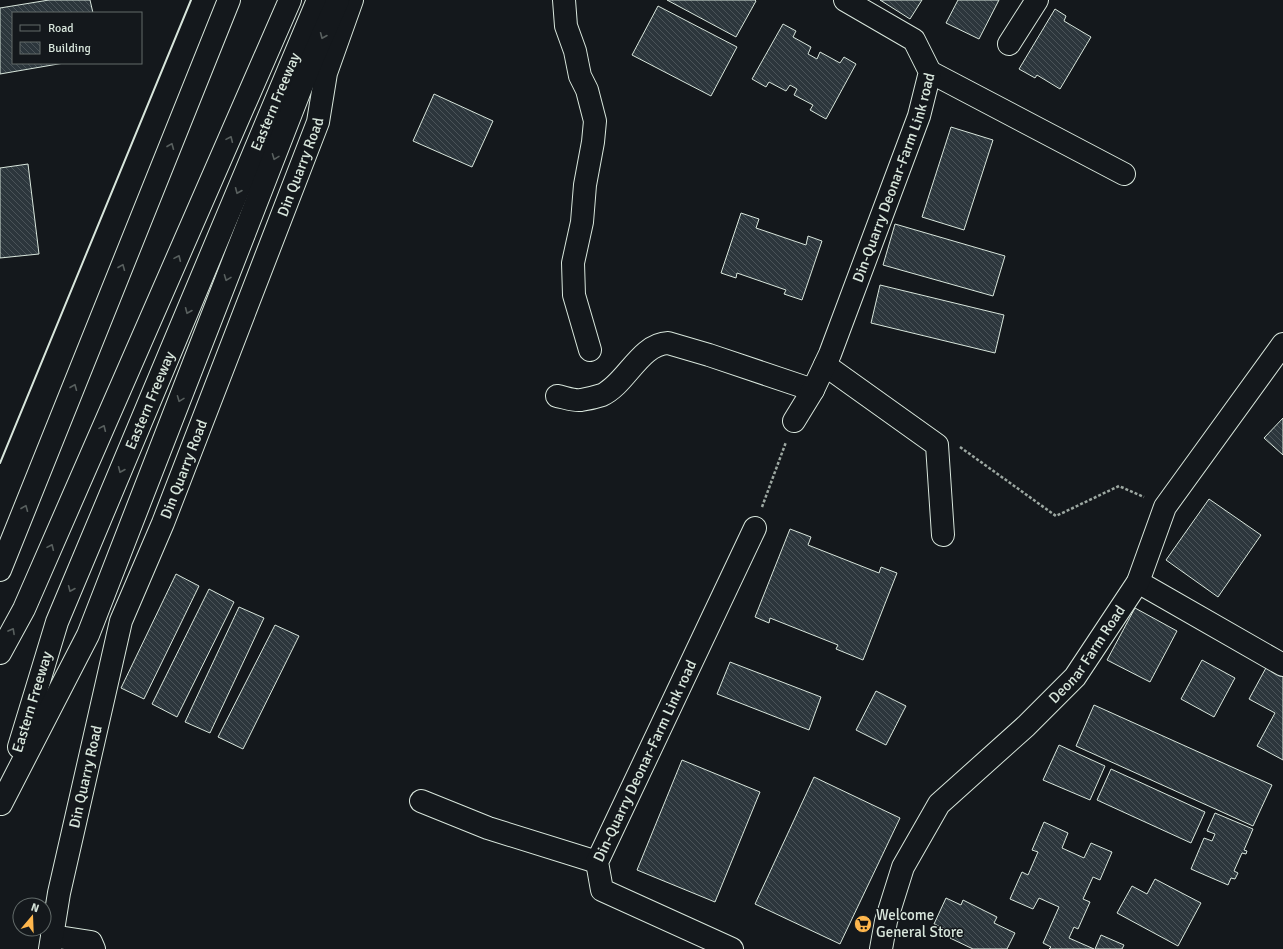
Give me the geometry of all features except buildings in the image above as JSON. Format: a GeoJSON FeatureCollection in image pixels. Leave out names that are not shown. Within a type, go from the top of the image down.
{"type":"FeatureCollection","features":[{"type":"Feature","properties":{"kind":"main road"},"geometry":{"type":"LineString","coordinates":[[0,570],[229,0]]}},
{"type":"Feature","properties":{"kind":"main road","name":"Eastern Freeway"},"geometry":{"type":"LineString","coordinates":[[0,654],[24,609],[290,0]]}},
{"type":"Feature","properties":{"kind":"main road","name":"Eastern Freeway"},"geometry":{"type":"LineString","coordinates":[[0,806],[57,622],[318,0]]}},
{"type":"Feature","properties":{"kind":"main road"},"geometry":{"type":"LineString","coordinates":[[0,806],[88,635],[311,62],[338,0]]}},
{"type":"Feature","properties":{"kind":"main road","name":"Din Quarry Road"},"geometry":{"type":"LineString","coordinates":[[51,942],[59,893],[121,621],[163,523],[318,122],[326,73],[352,0]]}},
{"type":"Feature","properties":{"kind":"main road"},"geometry":{"type":"LineString","coordinates":[[564,0],[566,26],[575,51],[580,76],[587,90],[596,121],[585,184],[582,222],[573,263],[574,295],[590,350]]}},
{"type":"Feature","properties":{"kind":"main road","name":"Din-Quarry Deonar-Farm Link road"},"geometry":{"type":"LineString","coordinates":[[794,421],[813,390],[825,365],[919,116],[930,72],[914,40],[845,0]]}},
{"type":"Feature","properties":{"kind":"main road"},"geometry":{"type":"LineString","coordinates":[[1009,44],[1037,0]]}},
{"type":"Feature","properties":{"kind":"main road"},"geometry":{"type":"LineString","coordinates":[[930,72],[1124,174]]}},
{"type":"Feature","properties":{"kind":"main road"},"geometry":{"type":"LineString","coordinates":[[556,396],[579,400],[602,395],[620,381],[649,350],[662,343],[668,343],[709,355],[813,390]]}},
{"type":"Feature","properties":{"kind":"main road","name":"Deonar Farm Road"},"geometry":{"type":"LineString","coordinates":[[881,949],[886,921],[903,867],[940,804],[1026,726],[1075,677],[1138,582],[1165,507],[1283,344]]}},
{"type":"Feature","properties":{"kind":"main road"},"geometry":{"type":"LineString","coordinates":[[825,365],[937,445],[943,535]]}},
{"type":"Feature","properties":{"kind":"main road","name":"Din-Quarry Deonar-Farm Link road"},"geometry":{"type":"LineString","coordinates":[[732,949],[602,890],[597,862],[755,528]]}},
{"type":"Feature","properties":{"kind":"main road"},"geometry":{"type":"LineString","coordinates":[[1138,582],[1283,665]]}},
{"type":"Feature","properties":{"kind":"main road"},"geometry":{"type":"LineString","coordinates":[[421,801],[488,828],[597,862]]}},
{"type":"Feature","properties":{"kind":"main road"},"geometry":{"type":"LineString","coordinates":[[51,942],[91,942],[94,949]]}},
{"type":"Feature","properties":{"kind":"path"},"geometry":{"type":"LineString","coordinates":[[755,528],[794,421]]}},
{"type":"Feature","properties":{"kind":"path"},"geometry":{"type":"LineString","coordinates":[[959,446],[1056,516],[1119,486],[1165,507]]}},
{"type":"Feature","properties":{"kind":"wall"},"geometry":{"type":"LineString","coordinates":[[0,463],[191,0]]}},
{"type":"Feature","properties":{"kind":"place","name":"Welcome General Store"},"geometry":{"type":"Point","coordinates":[863,924]}}]}
